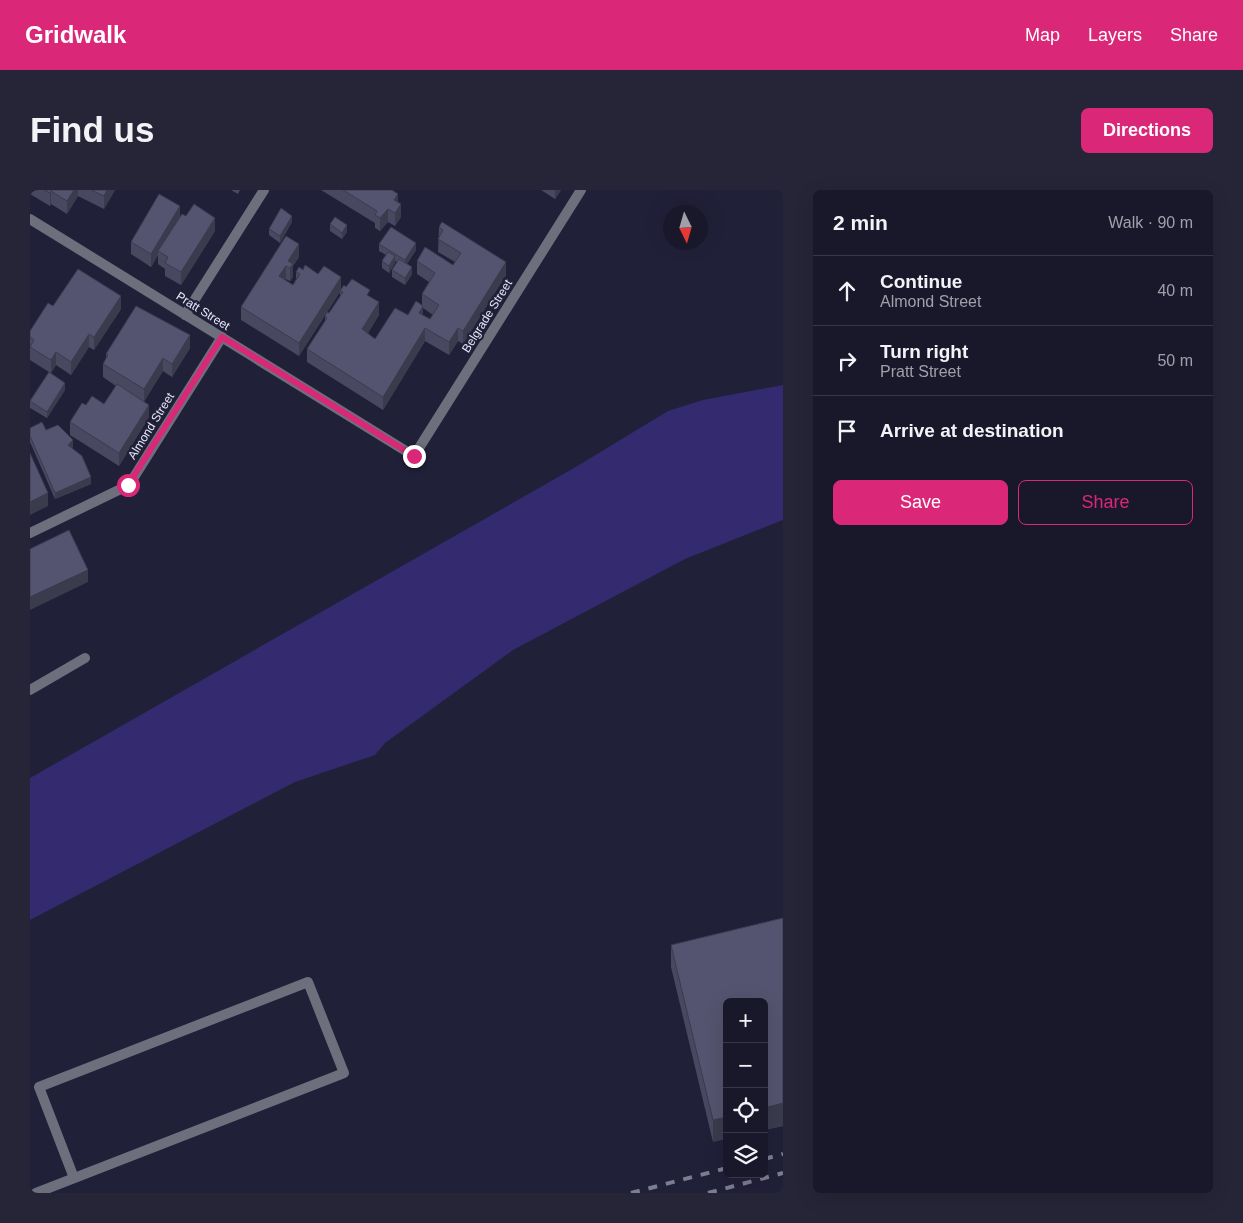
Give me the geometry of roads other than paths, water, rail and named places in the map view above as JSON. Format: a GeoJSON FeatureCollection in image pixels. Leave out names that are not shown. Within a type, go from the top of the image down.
{"type":"FeatureCollection","features":[{"type":"Feature","properties":{"kind":"street"},"geometry":{"type":"LineString","coordinates":[[185,315],[264,190]]}},
{"type":"Feature","properties":{"kind":"street","name":"Belgrade Street"},"geometry":{"type":"LineString","coordinates":[[414,456],[581,190]]}},
{"type":"Feature","properties":{"kind":"street","name":"Pratt Street"},"geometry":{"type":"LineString","coordinates":[[30,219],[414,456]]}},
{"type":"Feature","properties":{"kind":"street","name":"Almond Street"},"geometry":{"type":"LineString","coordinates":[[30,533],[128,485],[222,337]]}},
{"type":"Feature","properties":{"kind":"street"},"geometry":{"type":"LineString","coordinates":[[30,690],[85,658]]}},
{"type":"Feature","properties":{"kind":"street"},"geometry":{"type":"LineString","coordinates":[[36,1193],[344,1073],[308,982],[38,1087],[74,1178]]}},
{"type":"Feature","properties":{"kind":"railway"},"geometry":{"type":"LineString","coordinates":[[768,1158],[783,1154]]}},
{"type":"Feature","properties":{"kind":"railway"},"geometry":{"type":"LineString","coordinates":[[631,1193],[723,1169]]}},
{"type":"Feature","properties":{"kind":"railway"},"geometry":{"type":"LineString","coordinates":[[708,1193],[783,1173]]}}]}
